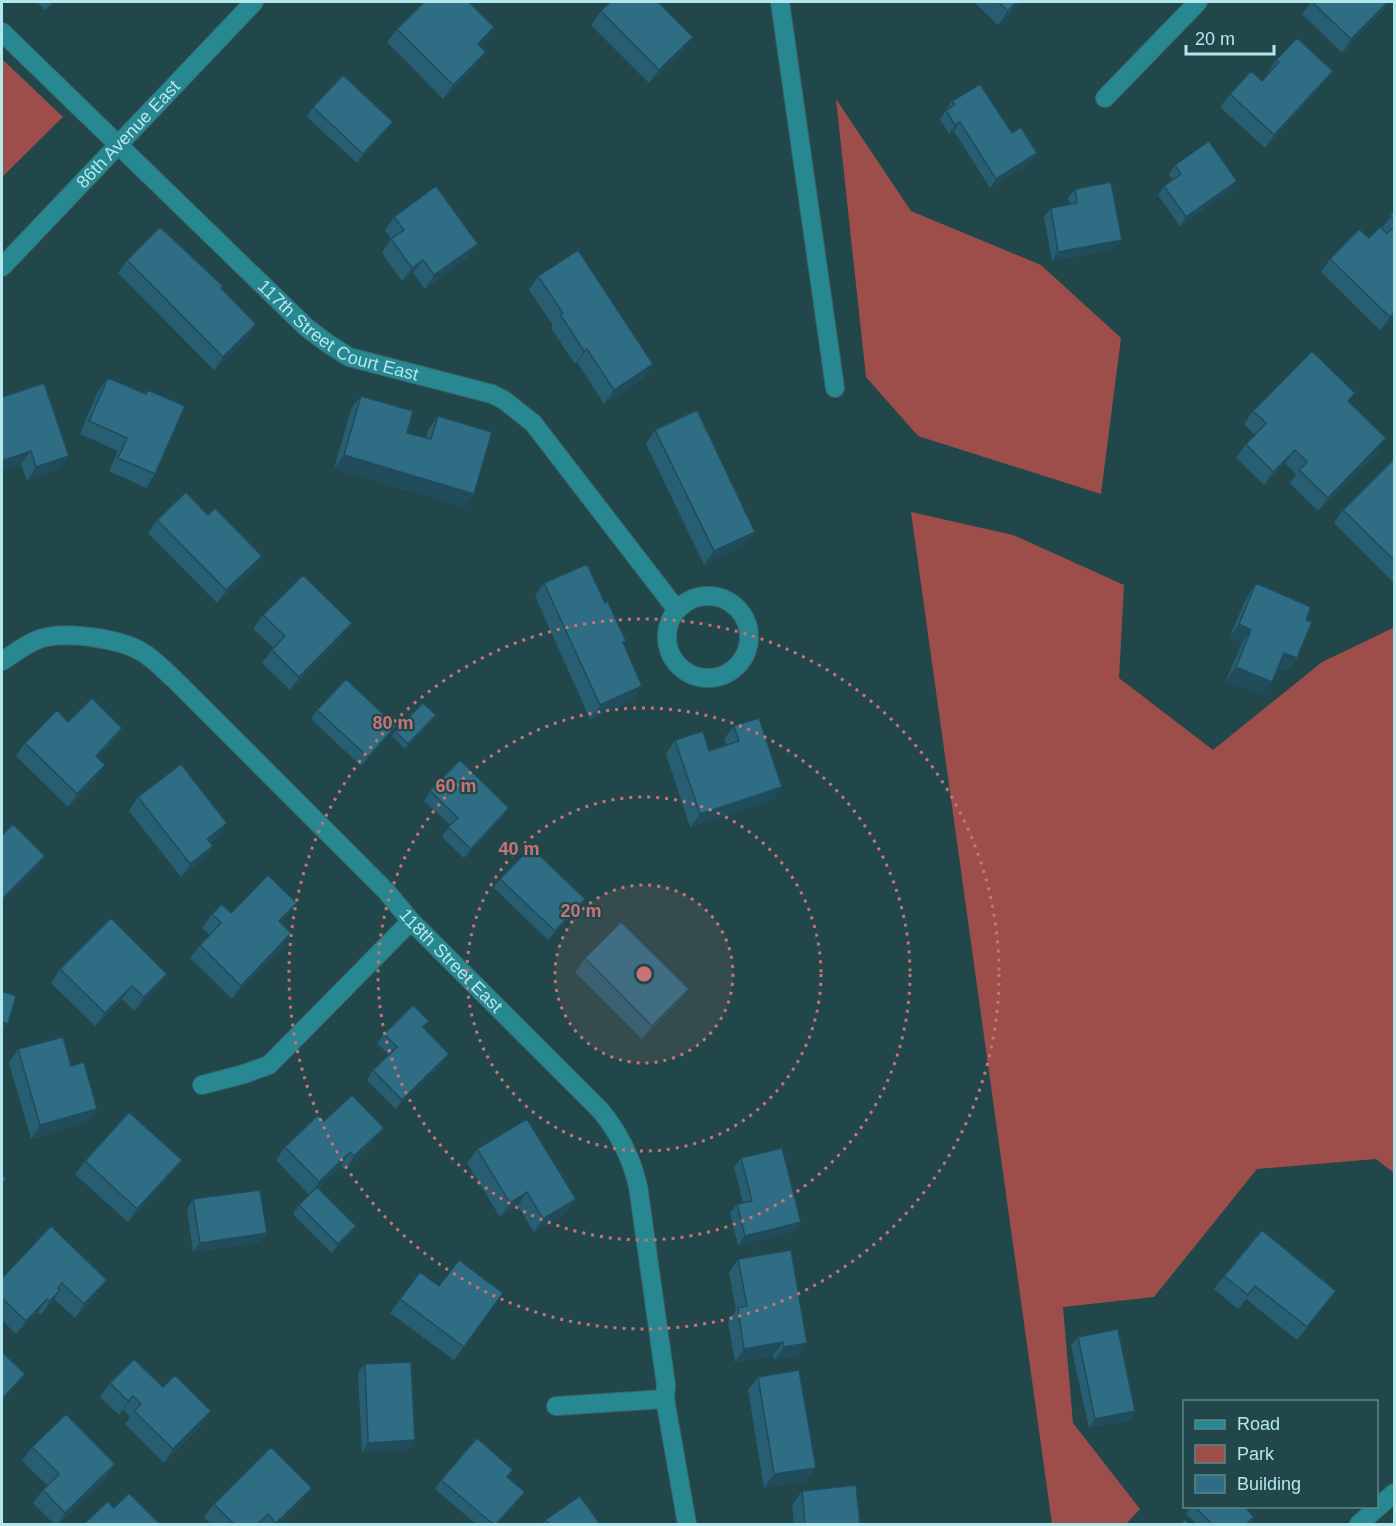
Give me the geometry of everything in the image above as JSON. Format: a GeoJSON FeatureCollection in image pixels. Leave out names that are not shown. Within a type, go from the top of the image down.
{"type":"FeatureCollection","features":[{"type":"Feature","properties":{"kind":"street","name":"86th Avenue East"},"geometry":{"type":"LineString","coordinates":[[2,267],[254,2]]}},
{"type":"Feature","properties":{"kind":"street"},"geometry":{"type":"LineString","coordinates":[[780,2],[835,388]]}},
{"type":"Feature","properties":{"kind":"street"},"geometry":{"type":"LineString","coordinates":[[1105,98],[1198,2]]}},
{"type":"Feature","properties":{"kind":"street","name":"117th Street Court East"},"geometry":{"type":"LineString","coordinates":[[2,32],[306,327],[327,343],[349,357],[492,394],[504,400],[533,423],[677,610]]}},
{"type":"Feature","properties":{"kind":"street"},"geometry":{"type":"LineString","coordinates":[[712,596],[724,599],[735,606],[744,616],[748,628],[749,641],[746,654],[740,664],[729,673],[717,678],[692,675],[681,669],[670,652],[667,633],[670,621],[677,610],[687,602],[699,597],[712,596]]}},
{"type":"Feature","properties":{"kind":"street","name":"118th Street East"},"geometry":{"type":"LineString","coordinates":[[2,661],[46,637],[69,636],[114,641],[144,653],[174,679],[387,892],[411,921],[602,1111],[625,1146],[638,1186],[666,1385],[665,1400],[687,1524]]}},
{"type":"Feature","properties":{"kind":"street"},"geometry":{"type":"LineString","coordinates":[[202,1085],[268,1065],[411,921]]}},
{"type":"Feature","properties":{"kind":"street"},"geometry":{"type":"LineString","coordinates":[[556,1406],[665,1400]]}},
{"type":"Feature","properties":{"kind":"street"},"geometry":{"type":"LineString","coordinates":[[1378,1508],[1395,1493]]}},
{"type":"Feature","properties":{"kind":"street"},"geometry":{"type":"LineString","coordinates":[[1359,1524],[1378,1508]]}},
{"type":"Feature","properties":{"kind":"green space"},"geometry":{"type":"Polygon","coordinates":[[[2,59],[63,117],[2,177],[2,59]]]}},
{"type":"Feature","properties":{"kind":"green space"},"geometry":{"type":"Polygon","coordinates":[[[836,99],[911,211],[1041,265],[1121,338],[1101,494],[918,436],[866,377],[836,99]]]}},
{"type":"Feature","properties":{"kind":"green space"},"geometry":{"type":"Polygon","coordinates":[[[911,512],[1013,535],[1124,585],[1119,678],[1213,750],[1322,662],[1394,629],[1394,1173],[1376,1159],[1257,1169],[1154,1297],[1063,1307],[1073,1423],[1140,1509],[1126,1524],[1052,1524],[911,512]]]}},
{"type":"Feature","properties":{"kind":"building"},"geometry":{"type":"Polygon","coordinates":[[[424,2],[469,2],[494,27],[478,44],[486,52],[453,85],[397,29],[424,2]]]}},
{"type":"Feature","properties":{"kind":"building"},"geometry":{"type":"Polygon","coordinates":[[[610,2],[658,2],[693,37],[659,70],[601,11],[610,2]]]}},
{"type":"Feature","properties":{"kind":"building"},"geometry":{"type":"Polygon","coordinates":[[[998,2],[1017,2],[1008,11],[998,2]]]}},
{"type":"Feature","properties":{"kind":"building"},"geometry":{"type":"Polygon","coordinates":[[[1312,2],[1388,2],[1351,39],[1312,2]]]}},
{"type":"Feature","properties":{"kind":"building"},"geometry":{"type":"Polygon","coordinates":[[[1297,38],[1333,71],[1274,135],[1230,94],[1251,71],[1262,81],[1279,62],[1276,60],[1297,38]]]}},
{"type":"Feature","properties":{"kind":"building"},"geometry":{"type":"Polygon","coordinates":[[[343,75],[393,122],[363,154],[313,107],[343,75]]]}},
{"type":"Feature","properties":{"kind":"building"},"geometry":{"type":"Polygon","coordinates":[[[980,84],[1012,133],[1021,127],[1037,153],[996,179],[960,122],[955,125],[946,110],[955,105],[952,101],[980,84]]]}},
{"type":"Feature","properties":{"kind":"building"},"geometry":{"type":"Polygon","coordinates":[[[1209,141],[1237,181],[1186,217],[1164,186],[1181,174],[1175,165],[1209,141]]]}},
{"type":"Feature","properties":{"kind":"building"},"geometry":{"type":"Polygon","coordinates":[[[1111,182],[1122,240],[1058,252],[1051,208],[1077,203],[1075,189],[1111,182]]]}},
{"type":"Feature","properties":{"kind":"building"},"geometry":{"type":"Polygon","coordinates":[[[436,186],[478,244],[434,275],[423,260],[412,268],[391,239],[404,230],[394,217],[436,186]]]}},
{"type":"Feature","properties":{"kind":"building"},"geometry":{"type":"Polygon","coordinates":[[[1395,226],[1395,312],[1390,317],[1330,259],[1359,229],[1369,238],[1380,227],[1387,233],[1395,226]]]}},
{"type":"Feature","properties":{"kind":"building"},"geometry":{"type":"Polygon","coordinates":[[[160,227],[223,286],[221,288],[256,324],[223,357],[127,260],[160,227]]]}},
{"type":"Feature","properties":{"kind":"building"},"geometry":{"type":"Polygon","coordinates":[[[578,250],[653,364],[614,390],[587,349],[584,351],[560,314],[563,313],[538,276],[578,250]]]}},
{"type":"Feature","properties":{"kind":"building"},"geometry":{"type":"Polygon","coordinates":[[[1312,351],[1355,393],[1348,401],[1386,438],[1328,498],[1299,470],[1307,462],[1295,450],[1273,472],[1246,444],[1266,423],[1253,411],[1312,351]]]}},
{"type":"Feature","properties":{"kind":"building"},"geometry":{"type":"Polygon","coordinates":[[[108,378],[146,394],[148,390],[185,406],[155,474],[118,458],[127,438],[89,421],[108,378]]]}},
{"type":"Feature","properties":{"kind":"building"},"geometry":{"type":"Polygon","coordinates":[[[44,383],[69,456],[36,467],[31,451],[2,461],[2,397],[44,383]]]}},
{"type":"Feature","properties":{"kind":"building"},"geometry":{"type":"Polygon","coordinates":[[[361,396],[413,411],[407,433],[431,439],[438,416],[492,432],[474,494],[344,455],[361,396]]]}},
{"type":"Feature","properties":{"kind":"building"},"geometry":{"type":"Polygon","coordinates":[[[697,410],[755,532],[714,551],[655,430],[697,410]]]}},
{"type":"Feature","properties":{"kind":"building"},"geometry":{"type":"Polygon","coordinates":[[[1395,458],[1395,561],[1343,510],[1395,458]]]}},
{"type":"Feature","properties":{"kind":"building"},"geometry":{"type":"Polygon","coordinates":[[[186,492],[208,515],[215,508],[262,556],[226,590],[157,520],[186,492]]]}},
{"type":"Feature","properties":{"kind":"building"},"geometry":{"type":"Polygon","coordinates":[[[587,564],[626,641],[623,642],[642,686],[600,705],[544,583],[587,564]]]}},
{"type":"Feature","properties":{"kind":"building"},"geometry":{"type":"Polygon","coordinates":[[[303,575],[352,623],[299,677],[272,650],[285,636],[263,615],[303,575]]]}},
{"type":"Feature","properties":{"kind":"building"},"geometry":{"type":"Polygon","coordinates":[[[1256,583],[1311,607],[1306,620],[1312,622],[1297,658],[1284,653],[1272,682],[1236,667],[1251,630],[1239,624],[1256,583]]]}},
{"type":"Feature","properties":{"kind":"building"},"geometry":{"type":"Polygon","coordinates":[[[346,679],[396,726],[368,757],[317,710],[346,679]]]}},
{"type":"Feature","properties":{"kind":"building"},"geometry":{"type":"Polygon","coordinates":[[[92,698],[122,728],[96,756],[105,765],[77,794],[25,743],[57,710],[68,722],[92,698]]]}},
{"type":"Feature","properties":{"kind":"building"},"geometry":{"type":"Polygon","coordinates":[[[423,703],[436,715],[408,744],[395,731],[423,703]]]}},
{"type":"Feature","properties":{"kind":"building"},"geometry":{"type":"Polygon","coordinates":[[[759,718],[782,787],[700,814],[675,740],[703,731],[709,751],[739,741],[734,726],[759,718]]]}},
{"type":"Feature","properties":{"kind":"building"},"geometry":{"type":"Polygon","coordinates":[[[460,760],[509,808],[471,849],[448,827],[458,818],[430,791],[460,760]]]}},
{"type":"Feature","properties":{"kind":"building"},"geometry":{"type":"Polygon","coordinates":[[[181,764],[227,823],[207,839],[213,846],[190,864],[138,797],[181,764]]]}},
{"type":"Feature","properties":{"kind":"building"},"geometry":{"type":"Polygon","coordinates":[[[13,824],[45,856],[2,899],[2,835],[13,824]]]}},
{"type":"Feature","properties":{"kind":"building"},"geometry":{"type":"Polygon","coordinates":[[[531,847],[585,899],[555,931],[500,879],[531,847]]]}},
{"type":"Feature","properties":{"kind":"building"},"geometry":{"type":"Polygon","coordinates":[[[268,875],[297,903],[279,921],[291,933],[241,986],[200,945],[221,923],[212,914],[222,904],[231,913],[268,875]]]}},
{"type":"Feature","properties":{"kind":"building"},"geometry":{"type":"Polygon","coordinates":[[[111,918],[167,974],[144,997],[132,986],[105,1013],[60,969],[111,918]]]}},
{"type":"Feature","properties":{"kind":"building"},"geometry":{"type":"Polygon","coordinates":[[[621,922],[689,989],[652,1026],[585,958],[621,922]]]}},
{"type":"Feature","properties":{"kind":"building"},"geometry":{"type":"Polygon","coordinates":[[[2,991],[16,996],[8,1024],[2,1022],[2,991]]]}},
{"type":"Feature","properties":{"kind":"building"},"geometry":{"type":"Polygon","coordinates":[[[413,1005],[429,1021],[423,1027],[449,1054],[402,1100],[373,1070],[397,1047],[384,1034],[413,1005]]]}},
{"type":"Feature","properties":{"kind":"building"},"geometry":{"type":"Polygon","coordinates":[[[63,1037],[71,1066],[84,1062],[97,1109],[40,1125],[18,1049],[63,1037]]]}},
{"type":"Feature","properties":{"kind":"building"},"geometry":{"type":"Polygon","coordinates":[[[352,1095],[384,1128],[354,1156],[350,1152],[319,1182],[285,1147],[318,1115],[324,1121],[352,1095]]]}},
{"type":"Feature","properties":{"kind":"building"},"geometry":{"type":"Polygon","coordinates":[[[129,1112],[182,1160],[137,1209],[85,1161],[129,1112]]]}},
{"type":"Feature","properties":{"kind":"building"},"geometry":{"type":"Polygon","coordinates":[[[527,1119],[576,1199],[543,1219],[527,1192],[510,1203],[477,1149],[527,1119]]]}},
{"type":"Feature","properties":{"kind":"building"},"geometry":{"type":"Polygon","coordinates":[[[782,1148],[801,1222],[745,1236],[737,1204],[752,1201],[741,1158],[782,1148]]]}},
{"type":"Feature","properties":{"kind":"building"},"geometry":{"type":"Polygon","coordinates":[[[317,1187],[356,1226],[338,1244],[299,1205],[317,1187]]]}},
{"type":"Feature","properties":{"kind":"building"},"geometry":{"type":"Polygon","coordinates":[[[260,1190],[267,1233],[200,1243],[193,1199],[260,1190]]]}},
{"type":"Feature","properties":{"kind":"building"},"geometry":{"type":"Polygon","coordinates":[[[51,1226],[107,1280],[84,1304],[62,1283],[58,1288],[60,1290],[50,1301],[47,1299],[26,1321],[2,1298],[2,1278],[51,1226]]]}},
{"type":"Feature","properties":{"kind":"building"},"geometry":{"type":"Polygon","coordinates":[[[1262,1230],[1336,1291],[1307,1327],[1255,1286],[1248,1295],[1224,1276],[1262,1230]]]}},
{"type":"Feature","properties":{"kind":"building"},"geometry":{"type":"Polygon","coordinates":[[[791,1250],[807,1343],[784,1347],[783,1342],[744,1349],[738,1308],[747,1306],[738,1259],[791,1250]]]}},
{"type":"Feature","properties":{"kind":"building"},"geometry":{"type":"Polygon","coordinates":[[[459,1260],[503,1293],[464,1347],[400,1299],[420,1272],[439,1286],[459,1260]]]}},
{"type":"Feature","properties":{"kind":"building"},"geometry":{"type":"Polygon","coordinates":[[[1118,1329],[1135,1411],[1095,1419],[1078,1337],[1118,1329]]]}},
{"type":"Feature","properties":{"kind":"building"},"geometry":{"type":"Polygon","coordinates":[[[2,1352],[25,1374],[2,1399],[2,1352]]]}},
{"type":"Feature","properties":{"kind":"building"},"geometry":{"type":"Polygon","coordinates":[[[134,1359],[163,1387],[175,1375],[211,1411],[173,1449],[134,1411],[141,1404],[133,1396],[128,1401],[110,1383],[134,1359]]]}},
{"type":"Feature","properties":{"kind":"building"},"geometry":{"type":"Polygon","coordinates":[[[411,1362],[415,1440],[368,1443],[365,1364],[411,1362]]]}},
{"type":"Feature","properties":{"kind":"building"},"geometry":{"type":"Polygon","coordinates":[[[799,1370],[816,1468],[774,1474],[758,1377],[799,1370]]]}},
{"type":"Feature","properties":{"kind":"building"},"geometry":{"type":"Polygon","coordinates":[[[66,1414],[115,1464],[65,1513],[43,1490],[59,1474],[32,1447],[66,1414]]]}},
{"type":"Feature","properties":{"kind":"building"},"geometry":{"type":"Polygon","coordinates":[[[477,1438],[513,1470],[507,1477],[525,1492],[496,1524],[493,1524],[441,1480],[477,1438]]]}},
{"type":"Feature","properties":{"kind":"building"},"geometry":{"type":"Polygon","coordinates":[[[271,1447],[312,1488],[276,1523],[268,1514],[258,1524],[234,1524],[214,1504],[271,1447]]]}},
{"type":"Feature","properties":{"kind":"building"},"geometry":{"type":"Polygon","coordinates":[[[856,1485],[860,1524],[805,1524],[802,1491],[856,1485]]]}},
{"type":"Feature","properties":{"kind":"building"},"geometry":{"type":"Polygon","coordinates":[[[129,1493],[160,1524],[84,1524],[108,1501],[114,1508],[129,1493]]]}},
{"type":"Feature","properties":{"kind":"building"},"geometry":{"type":"Polygon","coordinates":[[[580,1496],[600,1524],[549,1524],[545,1520],[580,1496]]]}},
{"type":"Feature","properties":{"kind":"building"},"geometry":{"type":"Polygon","coordinates":[[[1196,1508],[1246,1508],[1254,1517],[1246,1524],[1212,1524],[1196,1508]]]}}]}
